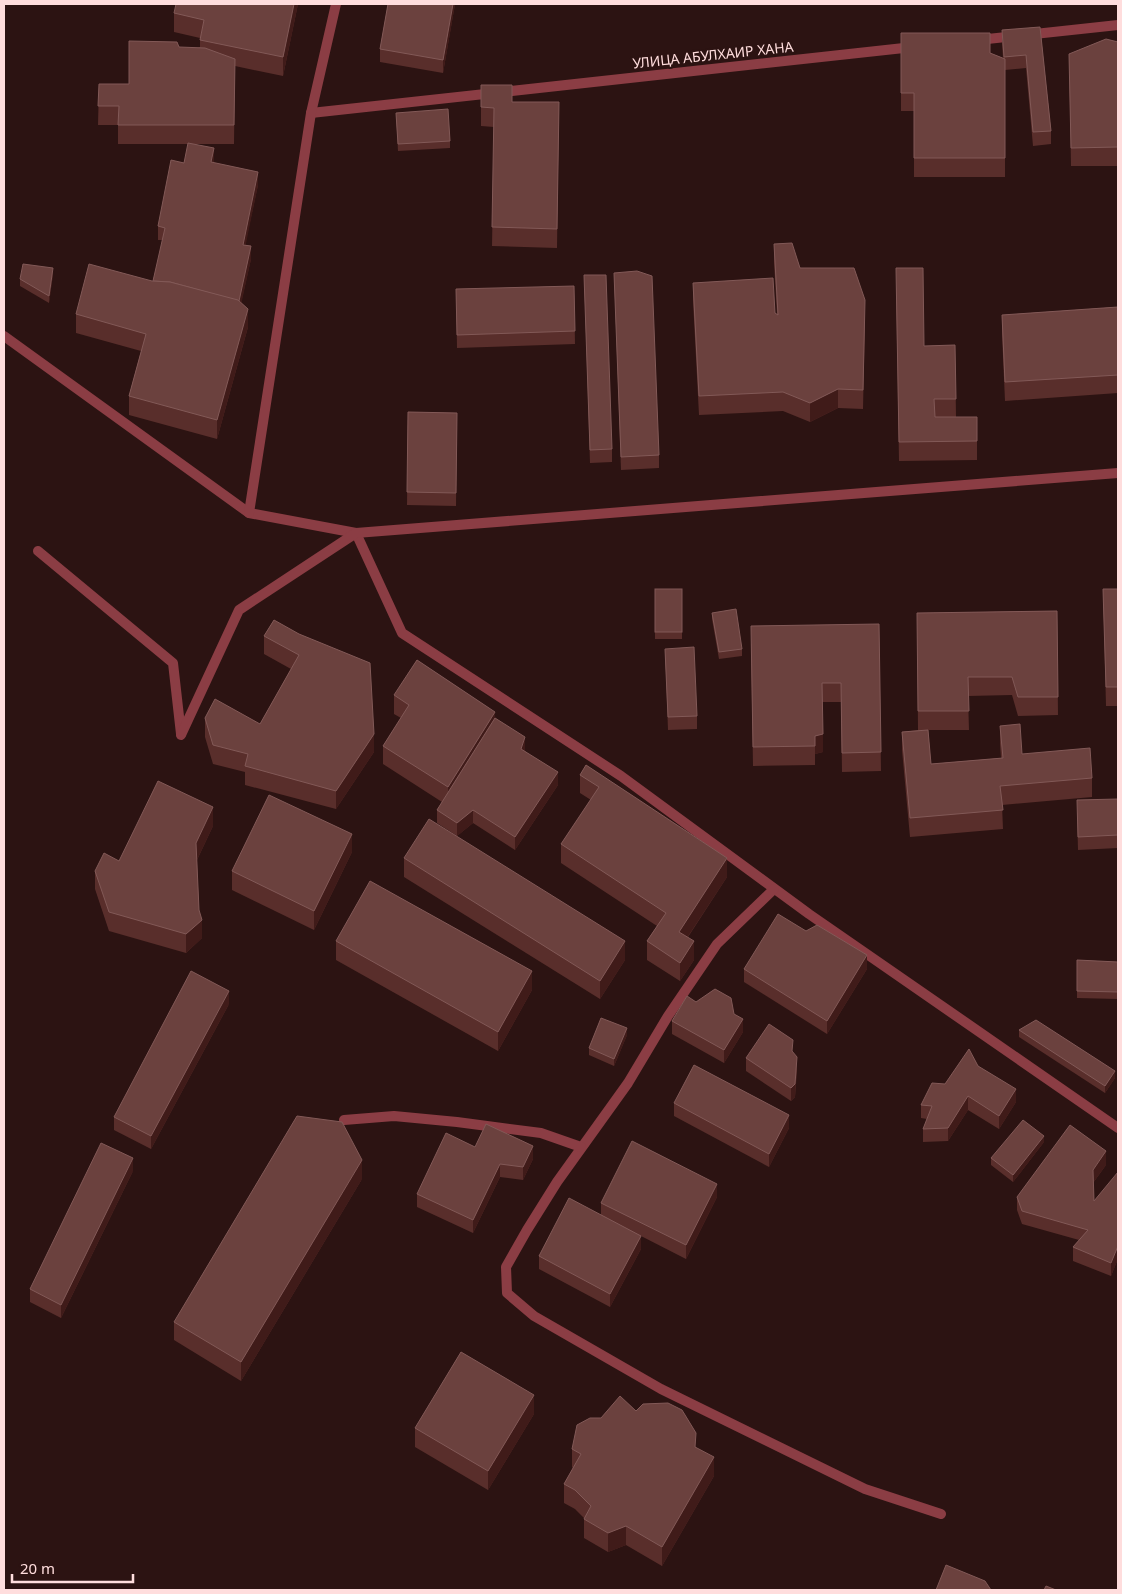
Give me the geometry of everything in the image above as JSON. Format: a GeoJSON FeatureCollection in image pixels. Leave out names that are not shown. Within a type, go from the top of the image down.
{"type":"FeatureCollection","features":[{"type":"Feature","properties":{"kind":"street"},"geometry":{"type":"LineString","coordinates":[[249,513],[310,113],[336,4]]}},
{"type":"Feature","properties":{"kind":"street"},"geometry":{"type":"LineString","coordinates":[[970,41],[1118,25]]}},
{"type":"Feature","properties":{"kind":"street","name":"УЛИЦА АБУЛХАИР ХАНА"},"geometry":{"type":"LineString","coordinates":[[310,113],[921,46]]}},
{"type":"Feature","properties":{"kind":"street"},"geometry":{"type":"LineString","coordinates":[[4,336],[249,513],[356,533],[1118,473]]}},
{"type":"Feature","properties":{"kind":"street"},"geometry":{"type":"LineString","coordinates":[[38,551],[173,663],[181,735],[239,610],[356,533]]}},
{"type":"Feature","properties":{"kind":"street"},"geometry":{"type":"LineString","coordinates":[[356,533],[402,633],[621,776],[809,914],[1118,1128]]}},
{"type":"Feature","properties":{"kind":"street"},"geometry":{"type":"LineString","coordinates":[[774,889],[717,944],[668,1016],[628,1083],[581,1147],[527,1230],[506,1267],[507,1294],[534,1316],[661,1389],[865,1490],[941,1514]]}},
{"type":"Feature","properties":{"kind":"street"},"geometry":{"type":"LineString","coordinates":[[344,1120],[394,1116],[457,1122],[541,1133],[581,1147]]}},
{"type":"Feature","properties":{"kind":"building"},"geometry":{"type":"Polygon","coordinates":[[[176,4],[294,4],[283,57],[200,40],[204,20],[174,13],[176,4]]]}},
{"type":"Feature","properties":{"kind":"building"},"geometry":{"type":"Polygon","coordinates":[[[388,4],[453,4],[443,60],[380,49],[388,4]]]}},
{"type":"Feature","properties":{"kind":"building"},"geometry":{"type":"Polygon","coordinates":[[[1040,27],[1051,131],[1033,132],[1026,55],[1004,57],[1002,30],[1040,27]]]}},
{"type":"Feature","properties":{"kind":"building"},"geometry":{"type":"Polygon","coordinates":[[[901,33],[990,33],[990,53],[1005,59],[1005,158],[914,158],[914,93],[901,93],[901,33]]]}},
{"type":"Feature","properties":{"kind":"building"},"geometry":{"type":"Polygon","coordinates":[[[1106,39],[1118,42],[1118,147],[1071,148],[1069,54],[1106,39]]]}},
{"type":"Feature","properties":{"kind":"building"},"geometry":{"type":"Polygon","coordinates":[[[129,41],[177,42],[179,47],[205,48],[235,59],[234,125],[118,125],[119,106],[98,106],[99,84],[129,84],[129,41]]]}},
{"type":"Feature","properties":{"kind":"building"},"geometry":{"type":"Polygon","coordinates":[[[481,85],[512,85],[512,102],[559,102],[557,229],[492,227],[494,108],[481,107],[481,85]]]}},
{"type":"Feature","properties":{"kind":"building"},"geometry":{"type":"Polygon","coordinates":[[[448,109],[450,141],[398,144],[396,113],[448,109]]]}},
{"type":"Feature","properties":{"kind":"building"},"geometry":{"type":"Polygon","coordinates":[[[188,143],[214,148],[211,162],[258,172],[243,245],[251,246],[239,301],[170,282],[153,281],[165,228],[158,226],[171,160],[184,163],[188,143]]]}},
{"type":"Feature","properties":{"kind":"building"},"geometry":{"type":"Polygon","coordinates":[[[792,243],[800,268],[854,268],[865,300],[863,390],[838,389],[810,403],[783,392],[699,396],[693,283],[773,278],[775,313],[778,315],[774,244],[792,243]]]}},
{"type":"Feature","properties":{"kind":"building"},"geometry":{"type":"Polygon","coordinates":[[[23,264],[53,268],[49,296],[20,279],[23,264]]]}},
{"type":"Feature","properties":{"kind":"building"},"geometry":{"type":"Polygon","coordinates":[[[89,264],[152,281],[170,282],[238,300],[248,309],[217,420],[129,396],[146,334],[76,314],[89,264]]]}},
{"type":"Feature","properties":{"kind":"building"},"geometry":{"type":"Polygon","coordinates":[[[896,268],[923,268],[924,346],[955,345],[956,399],[934,399],[935,417],[977,417],[977,441],[899,442],[896,268]]]}},
{"type":"Feature","properties":{"kind":"building"},"geometry":{"type":"Polygon","coordinates":[[[637,271],[652,276],[659,455],[621,457],[614,273],[637,271]]]}},
{"type":"Feature","properties":{"kind":"building"},"geometry":{"type":"Polygon","coordinates":[[[584,275],[606,275],[612,449],[590,450],[584,275]]]}},
{"type":"Feature","properties":{"kind":"building"},"geometry":{"type":"Polygon","coordinates":[[[574,286],[575,331],[457,335],[456,289],[574,286]]]}},
{"type":"Feature","properties":{"kind":"building"},"geometry":{"type":"Polygon","coordinates":[[[1118,307],[1118,375],[1005,382],[1002,315],[1118,307]]]}},
{"type":"Feature","properties":{"kind":"building"},"geometry":{"type":"Polygon","coordinates":[[[408,412],[457,413],[456,493],[407,492],[408,412]]]}},
{"type":"Feature","properties":{"kind":"building"},"geometry":{"type":"Polygon","coordinates":[[[655,589],[682,589],[682,632],[655,632],[655,589]]]}},
{"type":"Feature","properties":{"kind":"building"},"geometry":{"type":"Polygon","coordinates":[[[1103,589],[1118,589],[1118,687],[1106,687],[1103,589]]]}},
{"type":"Feature","properties":{"kind":"building"},"geometry":{"type":"Polygon","coordinates":[[[736,609],[742,649],[719,652],[712,613],[736,609]]]}},
{"type":"Feature","properties":{"kind":"building"},"geometry":{"type":"Polygon","coordinates":[[[1057,611],[1058,697],[1018,697],[1012,677],[968,677],[969,711],[918,711],[917,613],[1057,611]]]}},
{"type":"Feature","properties":{"kind":"building"},"geometry":{"type":"Polygon","coordinates":[[[274,620],[299,634],[370,663],[374,734],[336,791],[245,766],[248,754],[213,745],[205,718],[215,699],[260,724],[299,655],[264,636],[274,620]]]}},
{"type":"Feature","properties":{"kind":"building"},"geometry":{"type":"Polygon","coordinates":[[[879,624],[881,752],[842,753],[841,683],[822,683],[823,734],[815,736],[815,746],[753,747],[751,626],[879,624]]]}},
{"type":"Feature","properties":{"kind":"building"},"geometry":{"type":"Polygon","coordinates":[[[694,647],[697,716],[668,717],[665,649],[694,647]]]}},
{"type":"Feature","properties":{"kind":"building"},"geometry":{"type":"Polygon","coordinates":[[[417,660],[495,712],[448,787],[383,746],[409,705],[394,695],[417,660]]]}},
{"type":"Feature","properties":{"kind":"building"},"geometry":{"type":"Polygon","coordinates":[[[495,718],[525,737],[521,749],[558,772],[515,837],[473,810],[457,823],[437,810],[495,718]]]}},
{"type":"Feature","properties":{"kind":"building"},"geometry":{"type":"Polygon","coordinates":[[[1020,724],[1022,754],[1090,748],[1092,778],[1000,786],[1003,810],[910,818],[902,732],[928,730],[931,764],[1003,758],[1000,726],[1020,724]]]}},
{"type":"Feature","properties":{"kind":"building"},"geometry":{"type":"Polygon","coordinates":[[[586,765],[727,858],[679,932],[694,941],[680,963],[647,941],[666,913],[561,844],[599,787],[580,775],[586,765]]]}},
{"type":"Feature","properties":{"kind":"building"},"geometry":{"type":"Polygon","coordinates":[[[158,781],[213,807],[196,843],[199,910],[202,920],[186,934],[109,912],[95,871],[104,853],[119,861],[158,781]]]}},
{"type":"Feature","properties":{"kind":"building"},"geometry":{"type":"Polygon","coordinates":[[[269,795],[352,834],[314,911],[232,871],[269,795]]]}},
{"type":"Feature","properties":{"kind":"building"},"geometry":{"type":"Polygon","coordinates":[[[1118,799],[1118,835],[1078,837],[1077,800],[1118,799]]]}},
{"type":"Feature","properties":{"kind":"building"},"geometry":{"type":"Polygon","coordinates":[[[429,819],[625,941],[600,981],[404,858],[429,819]]]}},
{"type":"Feature","properties":{"kind":"building"},"geometry":{"type":"Polygon","coordinates":[[[370,881],[532,971],[498,1032],[336,941],[370,881]]]}},
{"type":"Feature","properties":{"kind":"building"},"geometry":{"type":"Polygon","coordinates":[[[778,914],[806,931],[817,925],[867,955],[827,1021],[744,969],[778,914]]]}},
{"type":"Feature","properties":{"kind":"building"},"geometry":{"type":"Polygon","coordinates":[[[1077,960],[1118,962],[1118,992],[1077,991],[1077,960]]]}},
{"type":"Feature","properties":{"kind":"building"},"geometry":{"type":"Polygon","coordinates":[[[191,971],[229,991],[151,1136],[114,1117],[191,971]]]}},
{"type":"Feature","properties":{"kind":"building"},"geometry":{"type":"Polygon","coordinates":[[[715,989],[731,998],[734,1014],[743,1019],[724,1050],[672,1021],[687,996],[696,1002],[715,989]]]}},
{"type":"Feature","properties":{"kind":"building"},"geometry":{"type":"Polygon","coordinates":[[[601,1018],[627,1028],[614,1059],[589,1048],[601,1018]]]}},
{"type":"Feature","properties":{"kind":"building"},"geometry":{"type":"Polygon","coordinates":[[[1036,1020],[1115,1071],[1105,1086],[1019,1030],[1036,1020]]]}},
{"type":"Feature","properties":{"kind":"building"},"geometry":{"type":"Polygon","coordinates":[[[769,1024],[793,1040],[792,1051],[797,1057],[795,1084],[791,1088],[746,1058],[769,1024]]]}},
{"type":"Feature","properties":{"kind":"building"},"geometry":{"type":"Polygon","coordinates":[[[969,1049],[978,1066],[1016,1089],[999,1116],[968,1096],[948,1128],[923,1129],[932,1106],[921,1105],[932,1083],[945,1084],[969,1049]]]}},
{"type":"Feature","properties":{"kind":"building"},"geometry":{"type":"Polygon","coordinates":[[[694,1065],[789,1115],[769,1154],[674,1103],[694,1065]]]}},
{"type":"Feature","properties":{"kind":"building"},"geometry":{"type":"Polygon","coordinates":[[[297,1116],[342,1122],[362,1160],[241,1362],[174,1322],[297,1116]]]}},
{"type":"Feature","properties":{"kind":"building"},"geometry":{"type":"Polygon","coordinates":[[[1023,1120],[1044,1136],[1013,1175],[991,1158],[1023,1120]]]}},
{"type":"Feature","properties":{"kind":"building"},"geometry":{"type":"Polygon","coordinates":[[[486,1124],[533,1146],[523,1167],[500,1164],[473,1220],[417,1194],[446,1133],[475,1147],[486,1124]]]}},
{"type":"Feature","properties":{"kind":"building"},"geometry":{"type":"Polygon","coordinates":[[[1070,1125],[1106,1151],[1093,1170],[1094,1201],[1118,1172],[1118,1246],[1111,1263],[1073,1247],[1088,1230],[1022,1211],[1017,1197],[1070,1125]]]}},
{"type":"Feature","properties":{"kind":"building"},"geometry":{"type":"Polygon","coordinates":[[[632,1141],[717,1184],[686,1245],[601,1203],[632,1141]]]}},
{"type":"Feature","properties":{"kind":"building"},"geometry":{"type":"Polygon","coordinates":[[[101,1143],[133,1158],[61,1305],[30,1289],[101,1143]]]}},
{"type":"Feature","properties":{"kind":"building"},"geometry":{"type":"Polygon","coordinates":[[[569,1198],[641,1236],[610,1294],[539,1256],[569,1198]]]}},
{"type":"Feature","properties":{"kind":"building"},"geometry":{"type":"Polygon","coordinates":[[[461,1352],[534,1395],[488,1471],[415,1428],[461,1352]]]}},
{"type":"Feature","properties":{"kind":"building"},"geometry":{"type":"Polygon","coordinates":[[[620,1396],[636,1411],[643,1404],[668,1403],[682,1410],[696,1433],[695,1447],[714,1457],[662,1547],[626,1526],[608,1533],[584,1519],[591,1506],[575,1490],[564,1484],[581,1454],[572,1449],[577,1425],[590,1418],[601,1418],[620,1396]]]}},
{"type":"Feature","properties":{"kind":"building"},"geometry":{"type":"Polygon","coordinates":[[[946,1565],[985,1581],[991,1590],[936,1590],[946,1565]]]}},
{"type":"Feature","properties":{"kind":"building"},"geometry":{"type":"Polygon","coordinates":[[[1046,1586],[1056,1590],[1044,1590],[1046,1586]]]}}]}
